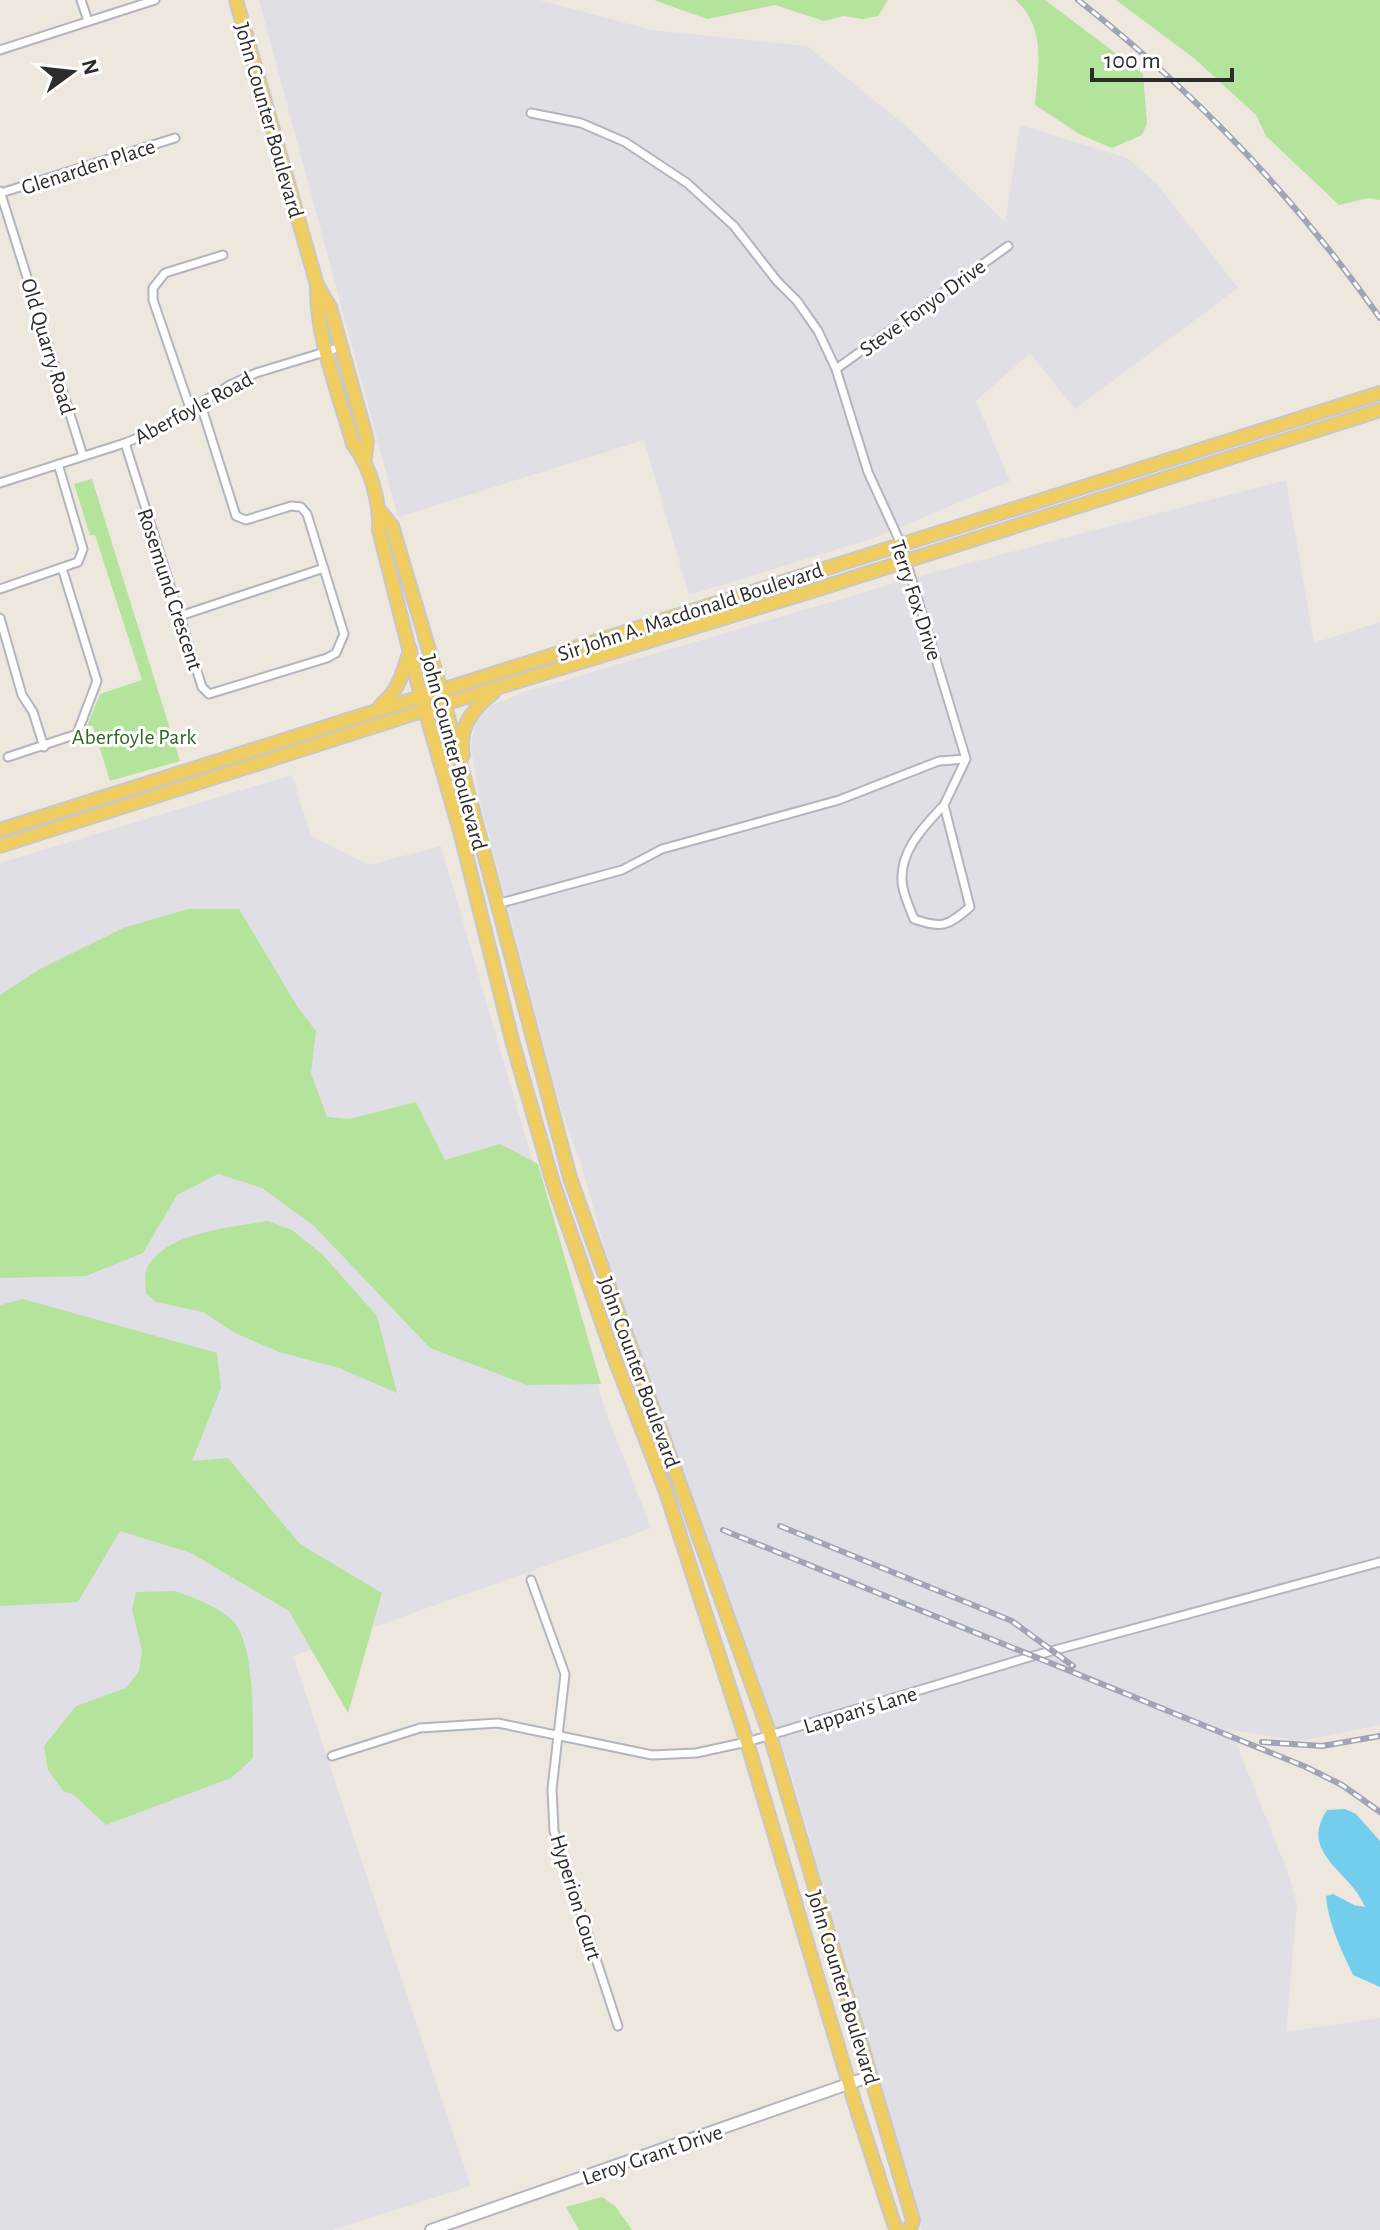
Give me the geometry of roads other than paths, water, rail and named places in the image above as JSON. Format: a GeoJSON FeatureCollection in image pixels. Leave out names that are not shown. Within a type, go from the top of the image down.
{"type":"FeatureCollection","features":[{"type":"Feature","properties":{"kind":"main road","name":"John Counter Boulevard"},"geometry":{"type":"LineString","coordinates":[[236,0],[317,285],[330,307],[367,440],[365,459],[380,511],[379,530],[421,696],[460,831],[513,1044],[553,1183],[614,1357],[665,1489],[747,1742],[849,2084],[894,2224],[899,2230]]}},
{"type":"Feature","properties":{"kind":"main road","name":"John Counter Boulevard"},"geometry":{"type":"LineString","coordinates":[[317,285],[316,310],[327,352],[353,444],[365,459]]}},
{"type":"Feature","properties":{"kind":"main road","name":"Sir John A. Macdonald Boulevard"},"geometry":{"type":"LineString","coordinates":[[0,830],[1374,395]]}},
{"type":"Feature","properties":{"kind":"main road","name":"Sir John A. Macdonald Boulevard"},"geometry":{"type":"LineString","coordinates":[[0,846],[1379,410]]}},
{"type":"Feature","properties":{"kind":"main road","name":"John Counter Boulevard"},"geometry":{"type":"LineString","coordinates":[[380,511],[392,526],[441,690],[570,1178],[770,1735],[913,2220],[910,2230]]}},
{"type":"Feature","properties":{"kind":"main road"},"geometry":{"type":"LineString","coordinates":[[374,710],[393,695],[400,683],[410,649]]}},
{"type":"Feature","properties":{"kind":"main road"},"geometry":{"type":"LineString","coordinates":[[467,795],[461,744],[466,722],[478,704],[499,689]]}},
{"type":"Feature","properties":{"kind":"street"},"geometry":{"type":"LineString","coordinates":[[81,0],[88,21]]}},
{"type":"Feature","properties":{"kind":"street"},"geometry":{"type":"LineString","coordinates":[[0,50],[155,0]]}},
{"type":"Feature","properties":{"kind":"street","name":"Terry Fox Drive"},"geometry":{"type":"LineString","coordinates":[[531,113],[581,123],[625,142],[687,183],[734,226],[818,331],[836,369],[868,472],[907,561],[966,759]]}},
{"type":"Feature","properties":{"kind":"street","name":"Glenarden Place"},"geometry":{"type":"LineString","coordinates":[[0,192],[175,138]]}},
{"type":"Feature","properties":{"kind":"street","name":"Old Quarry Road"},"geometry":{"type":"LineString","coordinates":[[0,192],[83,456]]}},
{"type":"Feature","properties":{"kind":"street","name":"Steve Fonyo Drive"},"geometry":{"type":"LineString","coordinates":[[836,369],[1008,246]]}},
{"type":"Feature","properties":{"kind":"street"},"geometry":{"type":"LineString","coordinates":[[191,411],[153,300],[153,288],[165,273],[223,255]]}},
{"type":"Feature","properties":{"kind":"street","name":"Aberfoyle Road"},"geometry":{"type":"LineString","coordinates":[[0,483],[125,443],[159,429],[230,385],[256,373],[341,347]]}},
{"type":"Feature","properties":{"kind":"street","name":"Rosemund Crescent"},"geometry":{"type":"LineString","coordinates":[[125,443],[202,687],[209,694],[327,658],[336,653],[344,634],[307,514],[301,507],[291,506],[246,520],[236,516],[201,405]]}},
{"type":"Feature","properties":{"kind":"street"},"geometry":{"type":"LineString","coordinates":[[0,589],[78,562],[83,549],[58,464]]}},
{"type":"Feature","properties":{"kind":"street"},"geometry":{"type":"LineString","coordinates":[[8,757],[77,734],[97,681],[62,568]]}},
{"type":"Feature","properties":{"kind":"street"},"geometry":{"type":"LineString","coordinates":[[180,616],[324,568]]}},
{"type":"Feature","properties":{"kind":"street"},"geometry":{"type":"LineString","coordinates":[[0,618],[22,695],[33,712],[44,747]]}},
{"type":"Feature","properties":{"kind":"street"},"geometry":{"type":"LineString","coordinates":[[497,904],[622,870],[662,849],[839,800],[939,761],[966,759],[944,805],[922,828],[906,855],[902,885],[914,919],[930,925],[950,924],[970,907],[944,805]]}},
{"type":"Feature","properties":{"kind":"street","name":"Lappan's Lane"},"geometry":{"type":"LineString","coordinates":[[332,1756],[420,1728],[498,1723],[652,1755],[696,1753],[747,1742],[1033,1656],[1380,1562]]}},
{"type":"Feature","properties":{"kind":"street","name":"Hyperion Court"},"geometry":{"type":"LineString","coordinates":[[531,1580],[565,1674],[552,1789],[554,1831],[618,2026]]}},
{"type":"Feature","properties":{"kind":"street","name":"Leroy Grant Drive"},"geometry":{"type":"LineString","coordinates":[[431,2230],[871,2076]]}},
{"type":"Feature","properties":{"kind":"water"},"geometry":{"type":"Polygon","coordinates":[[[1345,1809],[1356,1814],[1380,1841],[1380,1987],[1353,1975],[1336,1937],[1327,1906],[1326,1896],[1333,1894],[1365,1907],[1358,1894],[1330,1862],[1319,1839],[1320,1825],[1327,1810],[1345,1809]]]}},
{"type":"Feature","properties":{"kind":"railway"},"geometry":{"type":"LineString","coordinates":[[1078,0],[1163,71],[1241,148],[1313,230],[1380,318]]}},
{"type":"Feature","properties":{"kind":"railway"},"geometry":{"type":"LineString","coordinates":[[780,1526],[1012,1621],[1073,1666]]}},
{"type":"Feature","properties":{"kind":"railway"},"geometry":{"type":"LineString","coordinates":[[723,1530],[1306,1767],[1342,1785],[1380,1812]]}},
{"type":"Feature","properties":{"kind":"railway"},"geometry":{"type":"LineString","coordinates":[[1262,1742],[1322,1746],[1380,1736]]}},
{"type":"Feature","properties":{"kind":"park label","name":"Aberfoyle Park"},"geometry":{"type":"Point","coordinates":[134,736]}}]}
